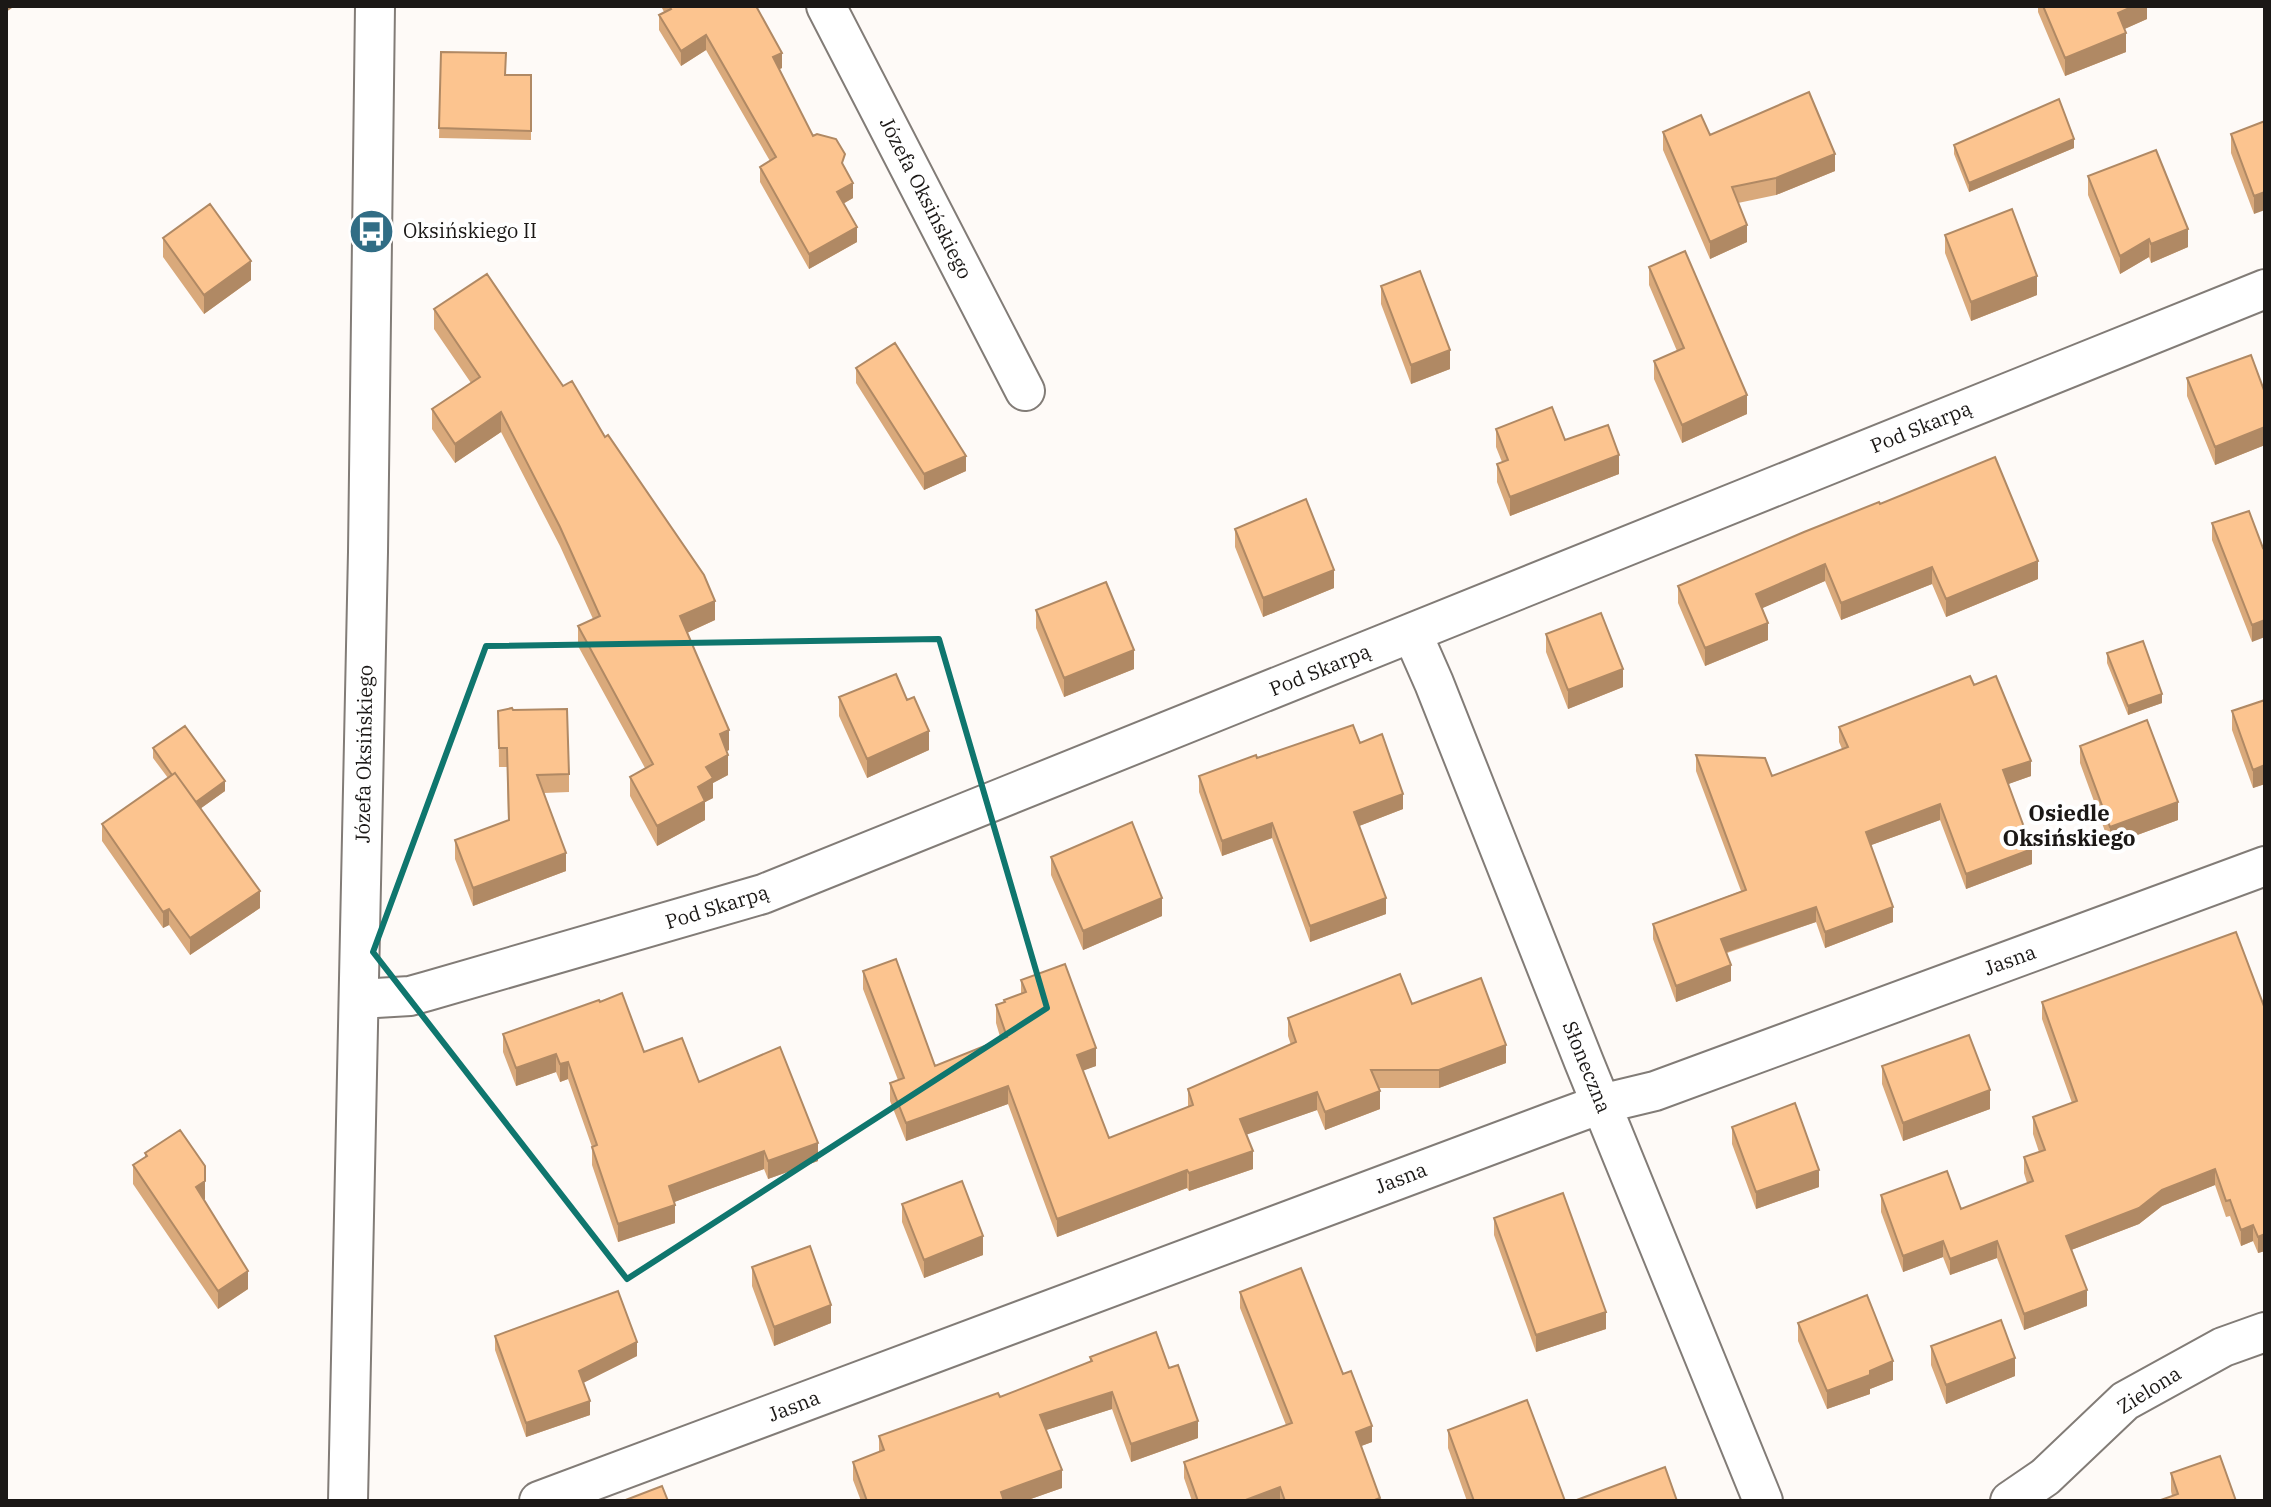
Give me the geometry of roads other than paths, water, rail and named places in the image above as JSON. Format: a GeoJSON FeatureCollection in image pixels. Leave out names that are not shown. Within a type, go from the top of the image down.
{"type":"FeatureCollection","features":[{"type":"Feature","properties":{"kind":"street","name":"Józefa Oksińskiego"},"geometry":{"type":"LineString","coordinates":[[348,1501],[368,552],[375,6]]}},
{"type":"Feature","properties":{"kind":"street","name":"Józefa Oksińskiego"},"geometry":{"type":"LineString","coordinates":[[826,6],[1025,391]]}},
{"type":"Feature","properties":{"kind":"street","name":"Pod Skarpą"},"geometry":{"type":"LineString","coordinates":[[359,999],[419,994],[763,894],[2265,289]]}},
{"type":"Feature","properties":{"kind":"street","name":"Słoneczna"},"geometry":{"type":"LineString","coordinates":[[1412,633],[1763,1501]]}},
{"type":"Feature","properties":{"kind":"street","name":"Jasna"},"geometry":{"type":"LineString","coordinates":[[539,1501],[1601,1104],[1655,1091],[2265,866]]}},
{"type":"Feature","properties":{"kind":"street","name":"Zielona"},"geometry":{"type":"LineString","coordinates":[[2010,1501],[2045,1477],[2125,1401],[2223,1347],[2265,1332]]}},
{"type":"Feature","properties":{"kind":"place","name":"Oksińskiego II"},"geometry":{"type":"Point","coordinates":[372,231]}},
{"type":"Feature","properties":{"kind":"district","name":"Osiedle Oksińskiego"},"geometry":{"type":"Point","coordinates":[2069,826]}}]}
